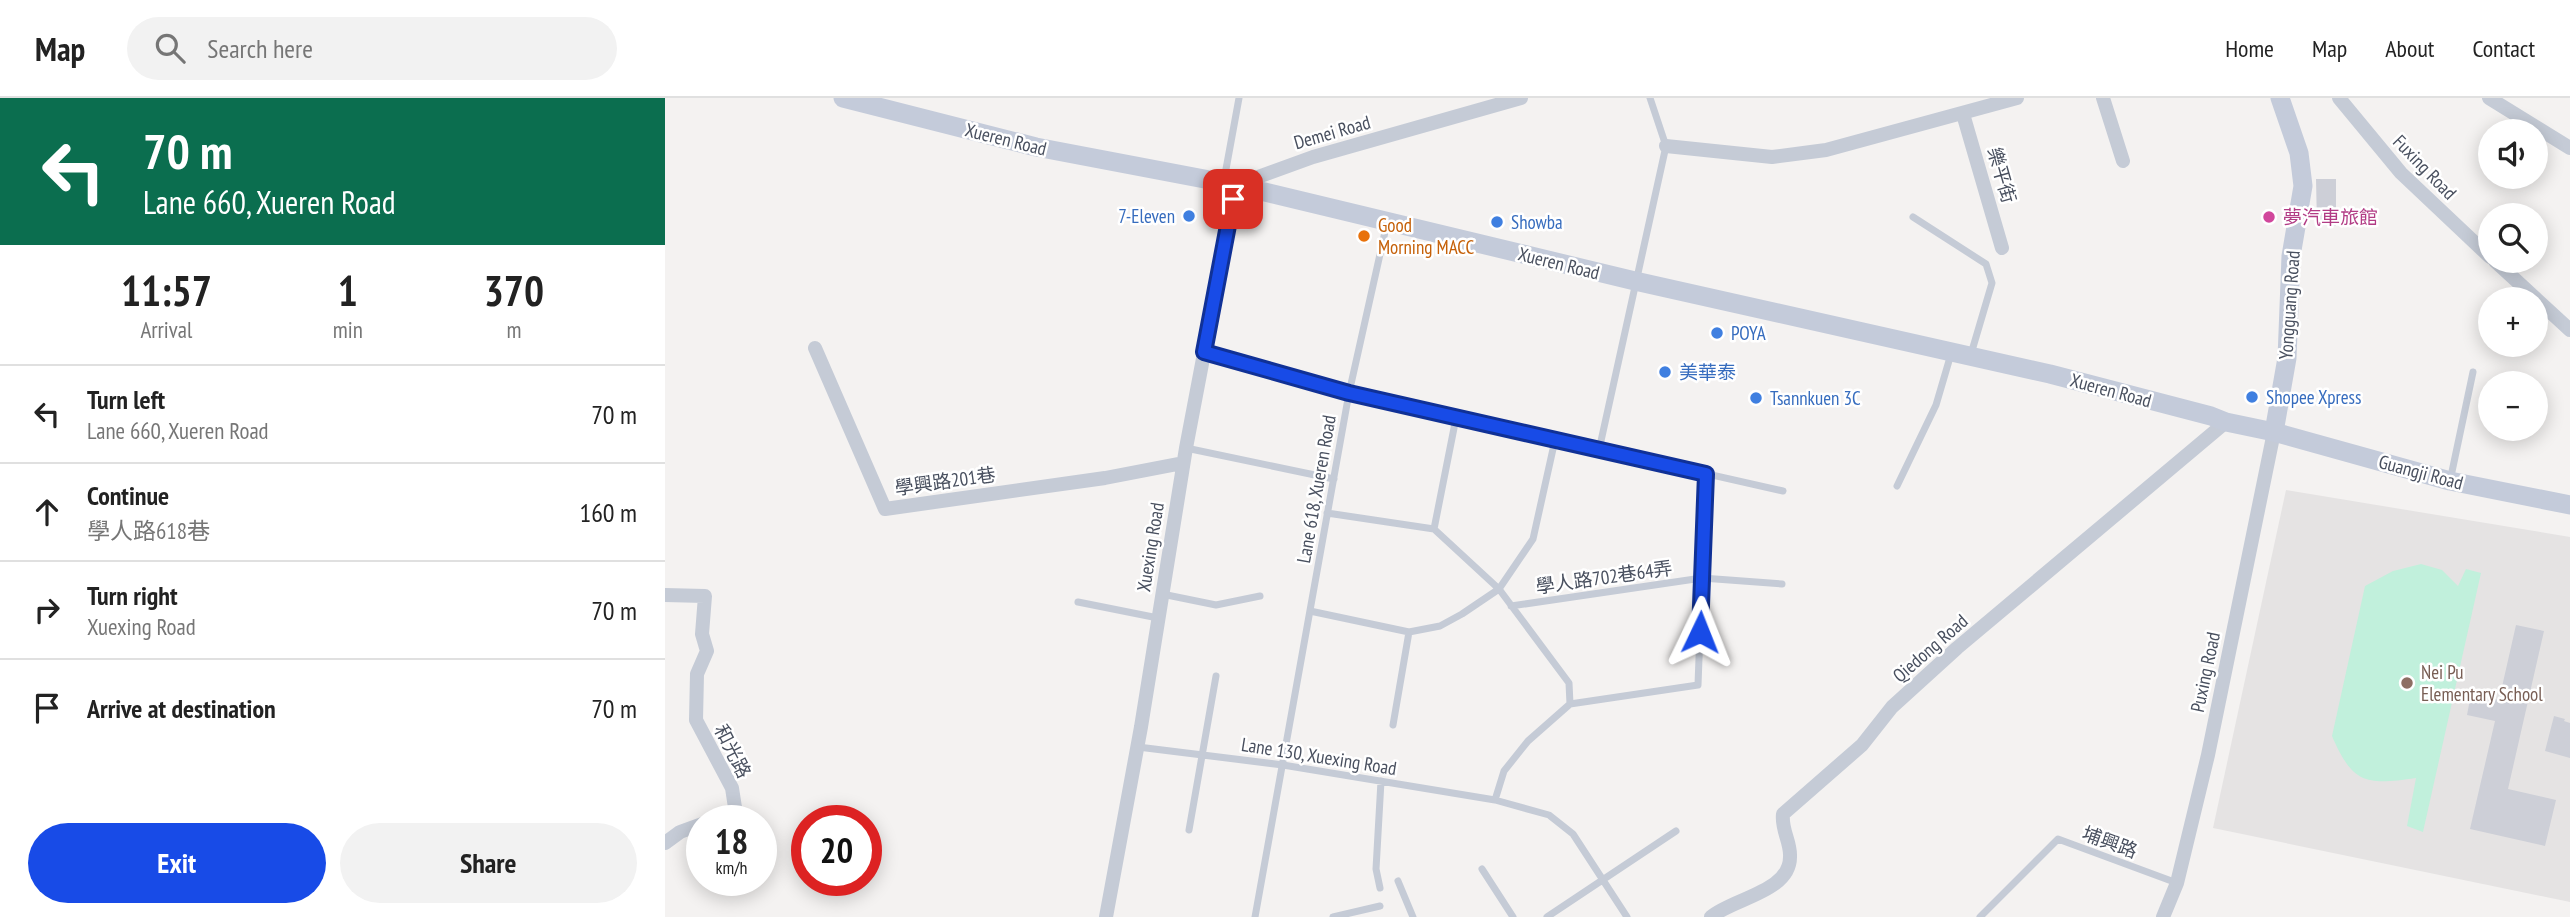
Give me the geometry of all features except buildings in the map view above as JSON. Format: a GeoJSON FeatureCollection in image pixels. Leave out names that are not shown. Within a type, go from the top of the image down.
{"type":"FeatureCollection","features":[{"type":"Feature","properties":{"kind":"main road","name":"Xueren Road"},"geometry":{"type":"LineString","coordinates":[[843,98],[1036,147],[1230,183],[1635,281],[2050,374],[2226,422],[2274,432]]}},
{"type":"Feature","properties":{"kind":"main road","name":"Yongguang Road"},"geometry":{"type":"LineString","coordinates":[[2274,432],[2287,358],[2291,256],[2303,186],[2299,153],[2280,98]]}},
{"type":"Feature","properties":{"kind":"main road","name":"Guangji Road"},"geometry":{"type":"LineString","coordinates":[[2274,432],[2450,481],[2570,505]]}},
{"type":"Feature","properties":{"kind":"street","name":"Demei Road"},"geometry":{"type":"LineString","coordinates":[[1230,183],[1521,98]]}},
{"type":"Feature","properties":{"kind":"street"},"geometry":{"type":"LineString","coordinates":[[1666,146],[1772,157],[1826,150],[2017,98]]}},
{"type":"Feature","properties":{"kind":"street"},"geometry":{"type":"LineString","coordinates":[[2103,98],[2123,161]]}},
{"type":"Feature","properties":{"kind":"street","name":"Fuxing Road"},"geometry":{"type":"LineString","coordinates":[[2339,98],[2401,173],[2478,246]]}},
{"type":"Feature","properties":{"kind":"street"},"geometry":{"type":"LineString","coordinates":[[2489,98],[2570,148]]}},
{"type":"Feature","properties":{"kind":"street","name":"樂平街"},"geometry":{"type":"LineString","coordinates":[[1963,114],[2002,248]]}},
{"type":"Feature","properties":{"kind":"street","name":"Xuexing Road"},"geometry":{"type":"LineString","coordinates":[[1106,917],[1137,747],[1184,455],[1204,352],[1230,183]]}},
{"type":"Feature","properties":{"kind":"street"},"geometry":{"type":"LineString","coordinates":[[2508,273],[2570,330]]}},
{"type":"Feature","properties":{"kind":"street","name":"學興路201巷"},"geometry":{"type":"LineString","coordinates":[[815,348],[885,509],[1105,478],[1184,455]]}},
{"type":"Feature","properties":{"kind":"street","name":"Qiedong Road"},"geometry":{"type":"LineString","coordinates":[[1711,917],[1780,882],[1789,867],[1791,855],[1782,827],[1783,814],[1862,745],[1892,707],[1957,648],[2226,422]]}},
{"type":"Feature","properties":{"kind":"street","name":"Puxing Road"},"geometry":{"type":"LineString","coordinates":[[2163,917],[2177,883],[2208,755],[2274,432]]}},
{"type":"Feature","properties":{"kind":"street","name":"和光路"},"geometry":{"type":"LineString","coordinates":[[665,595],[705,596],[702,634],[707,651],[697,674],[696,720],[731,788],[734,805]]}},
{"type":"Feature","properties":{"kind":"street"},"geometry":{"type":"LineString","coordinates":[[665,842],[686,830]]}},
{"type":"Feature","properties":{"kind":"lane"},"geometry":{"type":"LineString","coordinates":[[1230,183],[1239,98]]}},
{"type":"Feature","properties":{"kind":"lane"},"geometry":{"type":"LineString","coordinates":[[1599,450],[1666,146],[1650,98]]}},
{"type":"Feature","properties":{"kind":"lane"},"geometry":{"type":"LineString","coordinates":[[1897,486],[1961,355],[1992,283],[1986,264],[1913,217]]}},
{"type":"Feature","properties":{"kind":"lane","name":"Lane 618, Xueren Road"},"geometry":{"type":"LineString","coordinates":[[1255,917],[1349,393],[1388,221]]}},
{"type":"Feature","properties":{"kind":"lane"},"geometry":{"type":"LineString","coordinates":[[1204,352],[1349,393],[1783,491]]}},
{"type":"Feature","properties":{"kind":"lane"},"geometry":{"type":"LineString","coordinates":[[2450,481],[2473,372]]}},
{"type":"Feature","properties":{"kind":"lane"},"geometry":{"type":"LineString","coordinates":[[1434,529],[1456,418]]}},
{"type":"Feature","properties":{"kind":"lane"},"geometry":{"type":"LineString","coordinates":[[1310,611],[1409,632],[1440,626],[1499,589],[1533,540],[1555,440]]}},
{"type":"Feature","properties":{"kind":"lane"},"geometry":{"type":"LineString","coordinates":[[1184,455],[1334,479]]}},
{"type":"Feature","properties":{"kind":"lane"},"geometry":{"type":"LineString","coordinates":[[1495,800],[1504,771],[1528,741],[1570,704],[1698,685],[1706,474]]}},
{"type":"Feature","properties":{"kind":"lane"},"geometry":{"type":"LineString","coordinates":[[1327,513],[1434,529],[1499,589],[1569,683],[1570,704]]}},
{"type":"Feature","properties":{"kind":"lane","name":"學人路702巷64弄"},"geometry":{"type":"LineString","coordinates":[[1511,606],[1702,578],[1782,584]]}},
{"type":"Feature","properties":{"kind":"lane"},"geometry":{"type":"LineString","coordinates":[[1162,594],[1216,605],[1259,596]]}},
{"type":"Feature","properties":{"kind":"lane"},"geometry":{"type":"LineString","coordinates":[[1078,603],[1158,618]]}},
{"type":"Feature","properties":{"kind":"lane"},"geometry":{"type":"LineString","coordinates":[[1393,725],[1409,632]]}},
{"type":"Feature","properties":{"kind":"lane"},"geometry":{"type":"LineString","coordinates":[[1189,830],[1216,676]]}},
{"type":"Feature","properties":{"kind":"lane","name":"Lane 130, Xuexing Road"},"geometry":{"type":"LineString","coordinates":[[1137,747],[1283,765],[1381,781],[1495,800],[1549,815],[1573,834],[1627,917]]}},
{"type":"Feature","properties":{"kind":"lane"},"geometry":{"type":"LineString","coordinates":[[1380,888],[1376,869],[1381,781]]}},
{"type":"Feature","properties":{"kind":"lane"},"geometry":{"type":"LineString","coordinates":[[1547,917],[1676,831]]}},
{"type":"Feature","properties":{"kind":"lane","name":"埔興路"},"geometry":{"type":"LineString","coordinates":[[1979,917],[2058,839],[2177,883]]}},
{"type":"Feature","properties":{"kind":"lane"},"geometry":{"type":"LineString","coordinates":[[1482,869],[1513,917]]}},
{"type":"Feature","properties":{"kind":"lane"},"geometry":{"type":"LineString","coordinates":[[1398,881],[1413,917]]}},
{"type":"Feature","properties":{"kind":"lane"},"geometry":{"type":"LineString","coordinates":[[1333,917],[1380,906]]}},
{"type":"Feature","properties":{"kind":"shaded area","name":"Nei Pu Elementary School"},"geometry":{"type":"Polygon","coordinates":[[[2286,490],[2570,537],[2570,902],[2213,828],[2286,490]]]}},
{"type":"Feature","properties":{"kind":"green space"},"geometry":{"type":"Polygon","coordinates":[[[2421,564],[2442,570],[2458,586],[2466,569],[2481,573],[2423,832],[2407,826],[2416,778],[2373,781],[2363,778],[2347,764],[2332,736],[2365,586],[2393,571],[2421,564]]]}},
{"type":"Feature","properties":{"kind":"place","name":"7-Eleven"},"geometry":{"type":"Point","coordinates":[1189,216]}},
{"type":"Feature","properties":{"kind":"place","name":"夢汽車旅館"},"geometry":{"type":"Point","coordinates":[2269,217]}},
{"type":"Feature","properties":{"kind":"place","name":"Showba"},"geometry":{"type":"Point","coordinates":[1497,222]}},
{"type":"Feature","properties":{"kind":"place","name":"Good Morning MACC"},"geometry":{"type":"Point","coordinates":[1364,236]}},
{"type":"Feature","properties":{"kind":"place","name":"POYA"},"geometry":{"type":"Point","coordinates":[1717,333]}},
{"type":"Feature","properties":{"kind":"place","name":"美華泰"},"geometry":{"type":"Point","coordinates":[1665,372]}},
{"type":"Feature","properties":{"kind":"place","name":"Shopee Xpress"},"geometry":{"type":"Point","coordinates":[2252,397]}},
{"type":"Feature","properties":{"kind":"place","name":"Tsannkuen 3C"},"geometry":{"type":"Point","coordinates":[1756,398]}},
{"type":"Feature","properties":{"kind":"place","name":"Nei Pu Elementary School"},"geometry":{"type":"Point","coordinates":[2407,683]}},
{"type":"Feature","properties":{"kind":"route"},"geometry":{"type":"LineString","coordinates":[[1233,199],[1204,352],[1349,393],[1706,474],[1700,632]]}}]}
